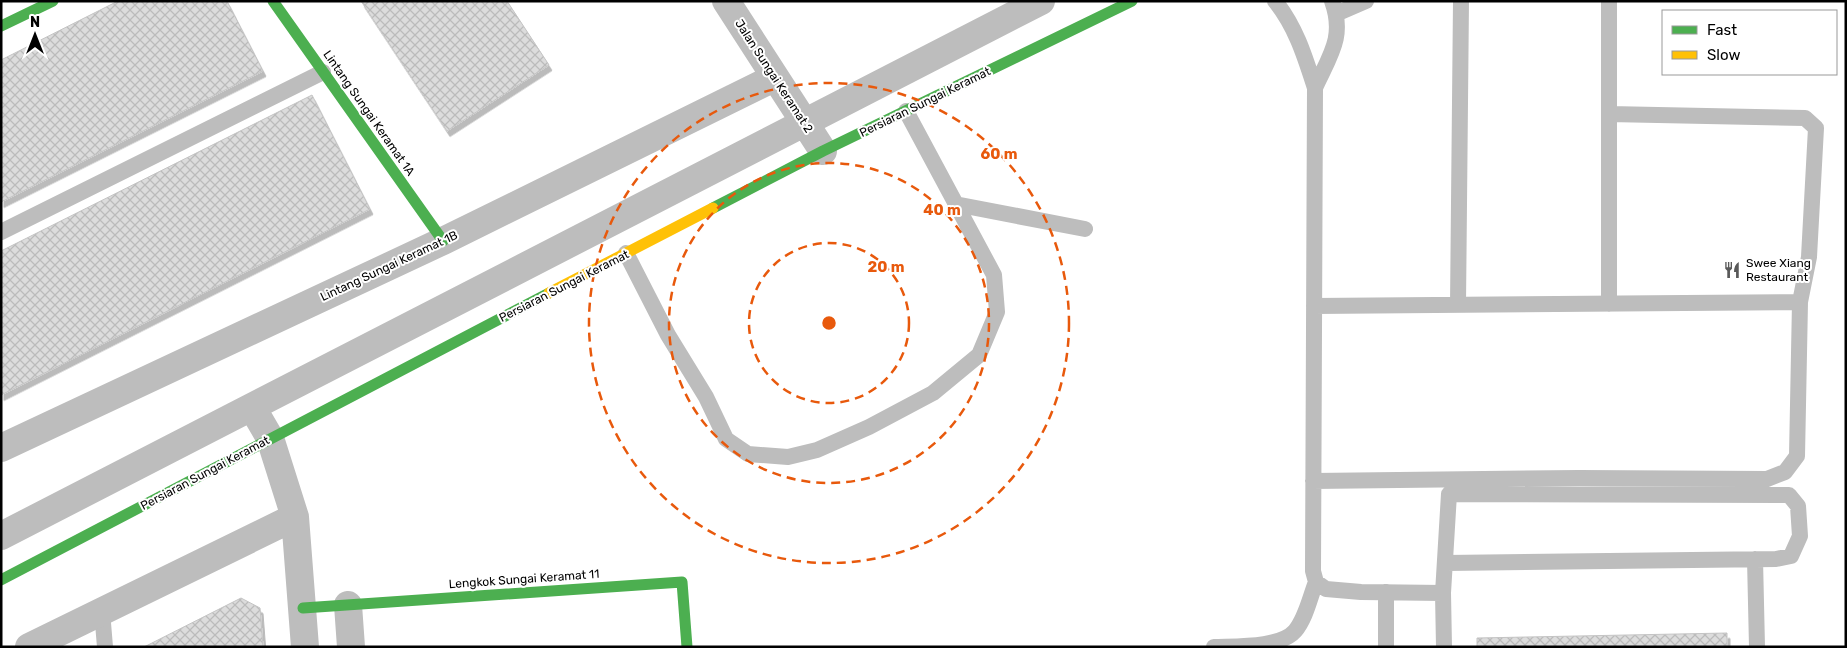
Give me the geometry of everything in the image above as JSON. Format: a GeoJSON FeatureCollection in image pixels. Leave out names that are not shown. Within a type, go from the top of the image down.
{"type":"FeatureCollection","features":[{"type":"Feature","properties":{"kind":"street"},"geometry":{"type":"LineString","coordinates":[[1,26],[53,1]]}},
{"type":"Feature","properties":{"kind":"street","name":"Lintang Sungai Keramat 1A"},"geometry":{"type":"LineString","coordinates":[[273,1],[443,242]]}},
{"type":"Feature","properties":{"kind":"street","name":"Jalan Sungai Keramat 2"},"geometry":{"type":"LineString","coordinates":[[726,1],[774,78],[823,151]]}},
{"type":"Feature","properties":{"kind":"street"},"geometry":{"type":"LineString","coordinates":[[1,536],[1041,1]]}},
{"type":"Feature","properties":{"kind":"street","name":"Persiaran Sungai Keramat"},"geometry":{"type":"LineString","coordinates":[[1,580],[823,151],[1132,1]]}},
{"type":"Feature","properties":{"kind":"street","name":"Lintang Sungai Keramat 1B"},"geometry":{"type":"LineString","coordinates":[[1,448],[443,242],[774,78]]}},
{"type":"Feature","properties":{"kind":"street"},"geometry":{"type":"LineString","coordinates":[[252,407],[270,438],[295,517],[305,647]]}},
{"type":"Feature","properties":{"kind":"street"},"geometry":{"type":"LineString","coordinates":[[30,647],[295,517]]}},
{"type":"Feature","properties":{"kind":"street","name":"Lengkok Sungai Keramat 11"},"geometry":{"type":"LineString","coordinates":[[303,608],[682,582],[687,647]]}},
{"type":"Feature","properties":{"kind":"street"},"geometry":{"type":"LineString","coordinates":[[348,604],[351,647]]}},
{"type":"Feature","properties":{"kind":"lane"},"geometry":{"type":"LineString","coordinates":[[1098,18],[1149,1]]}},
{"type":"Feature","properties":{"kind":"lane"},"geometry":{"type":"LineString","coordinates":[[1214,647],[1266,645],[1284,640],[1295,632],[1316,582],[1313,571],[1315,88],[1300,41],[1275,1]]}},
{"type":"Feature","properties":{"kind":"lane"},"geometry":{"type":"LineString","coordinates":[[1315,88],[1337,39],[1334,8],[1366,1]]}},
{"type":"Feature","properties":{"kind":"lane"},"geometry":{"type":"LineString","coordinates":[[1458,305],[1461,1]]}},
{"type":"Feature","properties":{"kind":"lane"},"geometry":{"type":"LineString","coordinates":[[1609,304],[1610,1]]}},
{"type":"Feature","properties":{"kind":"lane"},"geometry":{"type":"LineString","coordinates":[[1,232],[323,72]]}},
{"type":"Feature","properties":{"kind":"lane"},"geometry":{"type":"LineString","coordinates":[[626,253],[668,335],[706,397],[726,439],[748,454],[788,457],[817,450],[869,427],[933,392],[978,354],[997,312],[994,276],[906,111]]}},
{"type":"Feature","properties":{"kind":"lane"},"geometry":{"type":"LineString","coordinates":[[1313,481],[1579,478],[1767,479],[1785,472],[1797,456],[1800,302],[1809,257],[1816,128],[1805,118],[1609,114]]}},
{"type":"Feature","properties":{"kind":"lane"},"geometry":{"type":"LineString","coordinates":[[956,204],[1085,229]]}},
{"type":"Feature","properties":{"kind":"lane"},"geometry":{"type":"LineString","coordinates":[[1314,306],[1800,302]]}},
{"type":"Feature","properties":{"kind":"lane"},"geometry":{"type":"LineString","coordinates":[[1444,647],[1444,593],[1449,494],[1789,494],[1798,506],[1800,536],[1791,556],[1776,560],[1446,563]]}},
{"type":"Feature","properties":{"kind":"lane"},"geometry":{"type":"LineString","coordinates":[[1755,560],[1757,647]]}},
{"type":"Feature","properties":{"kind":"lane"},"geometry":{"type":"LineString","coordinates":[[1316,582],[1326,589],[1361,592],[1444,593]]}},
{"type":"Feature","properties":{"kind":"lane"},"geometry":{"type":"LineString","coordinates":[[1386,592],[1386,647]]}},
{"type":"Feature","properties":{"kind":"lane"},"geometry":{"type":"LineString","coordinates":[[102,611],[105,647]]}},
{"type":"Feature","properties":{"kind":"building"},"geometry":{"type":"Polygon","coordinates":[[[118,1],[227,1],[263,71],[1,202],[1,60],[118,1]]]}},
{"type":"Feature","properties":{"kind":"building"},"geometry":{"type":"Polygon","coordinates":[[[361,1],[507,1],[549,65],[447,131],[361,1]]]}},
{"type":"Feature","properties":{"kind":"building"},"geometry":{"type":"Polygon","coordinates":[[[312,95],[370,209],[1,395],[1,251],[312,95]]]}},
{"type":"Feature","properties":{"kind":"building"},"geometry":{"type":"Polygon","coordinates":[[[241,598],[260,608],[263,647],[144,647],[241,598]]]}},
{"type":"Feature","properties":{"kind":"building"},"geometry":{"type":"Polygon","coordinates":[[[1727,633],[1727,647],[1477,647],[1477,638],[1727,633]]]}},
{"type":"Feature","properties":{"kind":"traffic: fast"},"geometry":{"type":"LineString","coordinates":[[1,26],[53,1]]}},
{"type":"Feature","properties":{"kind":"traffic: fast"},"geometry":{"type":"LineString","coordinates":[[273,1],[443,241]]}},
{"type":"Feature","properties":{"kind":"traffic: fast"},"geometry":{"type":"LineString","coordinates":[[713,208],[823,151],[1132,1]]}},
{"type":"Feature","properties":{"kind":"traffic: fast"},"geometry":{"type":"LineString","coordinates":[[1,580],[549,293]]}},
{"type":"Feature","properties":{"kind":"traffic: fast"},"geometry":{"type":"LineString","coordinates":[[303,608],[682,582],[687,647]]}},
{"type":"Feature","properties":{"kind":"traffic: slow"},"geometry":{"type":"LineString","coordinates":[[549,293],[713,208]]}},
{"type":"Feature","properties":{"kind":"place","name":"Swee Xiang Restaurant"},"geometry":{"type":"Point","coordinates":[1732,270]}}]}
